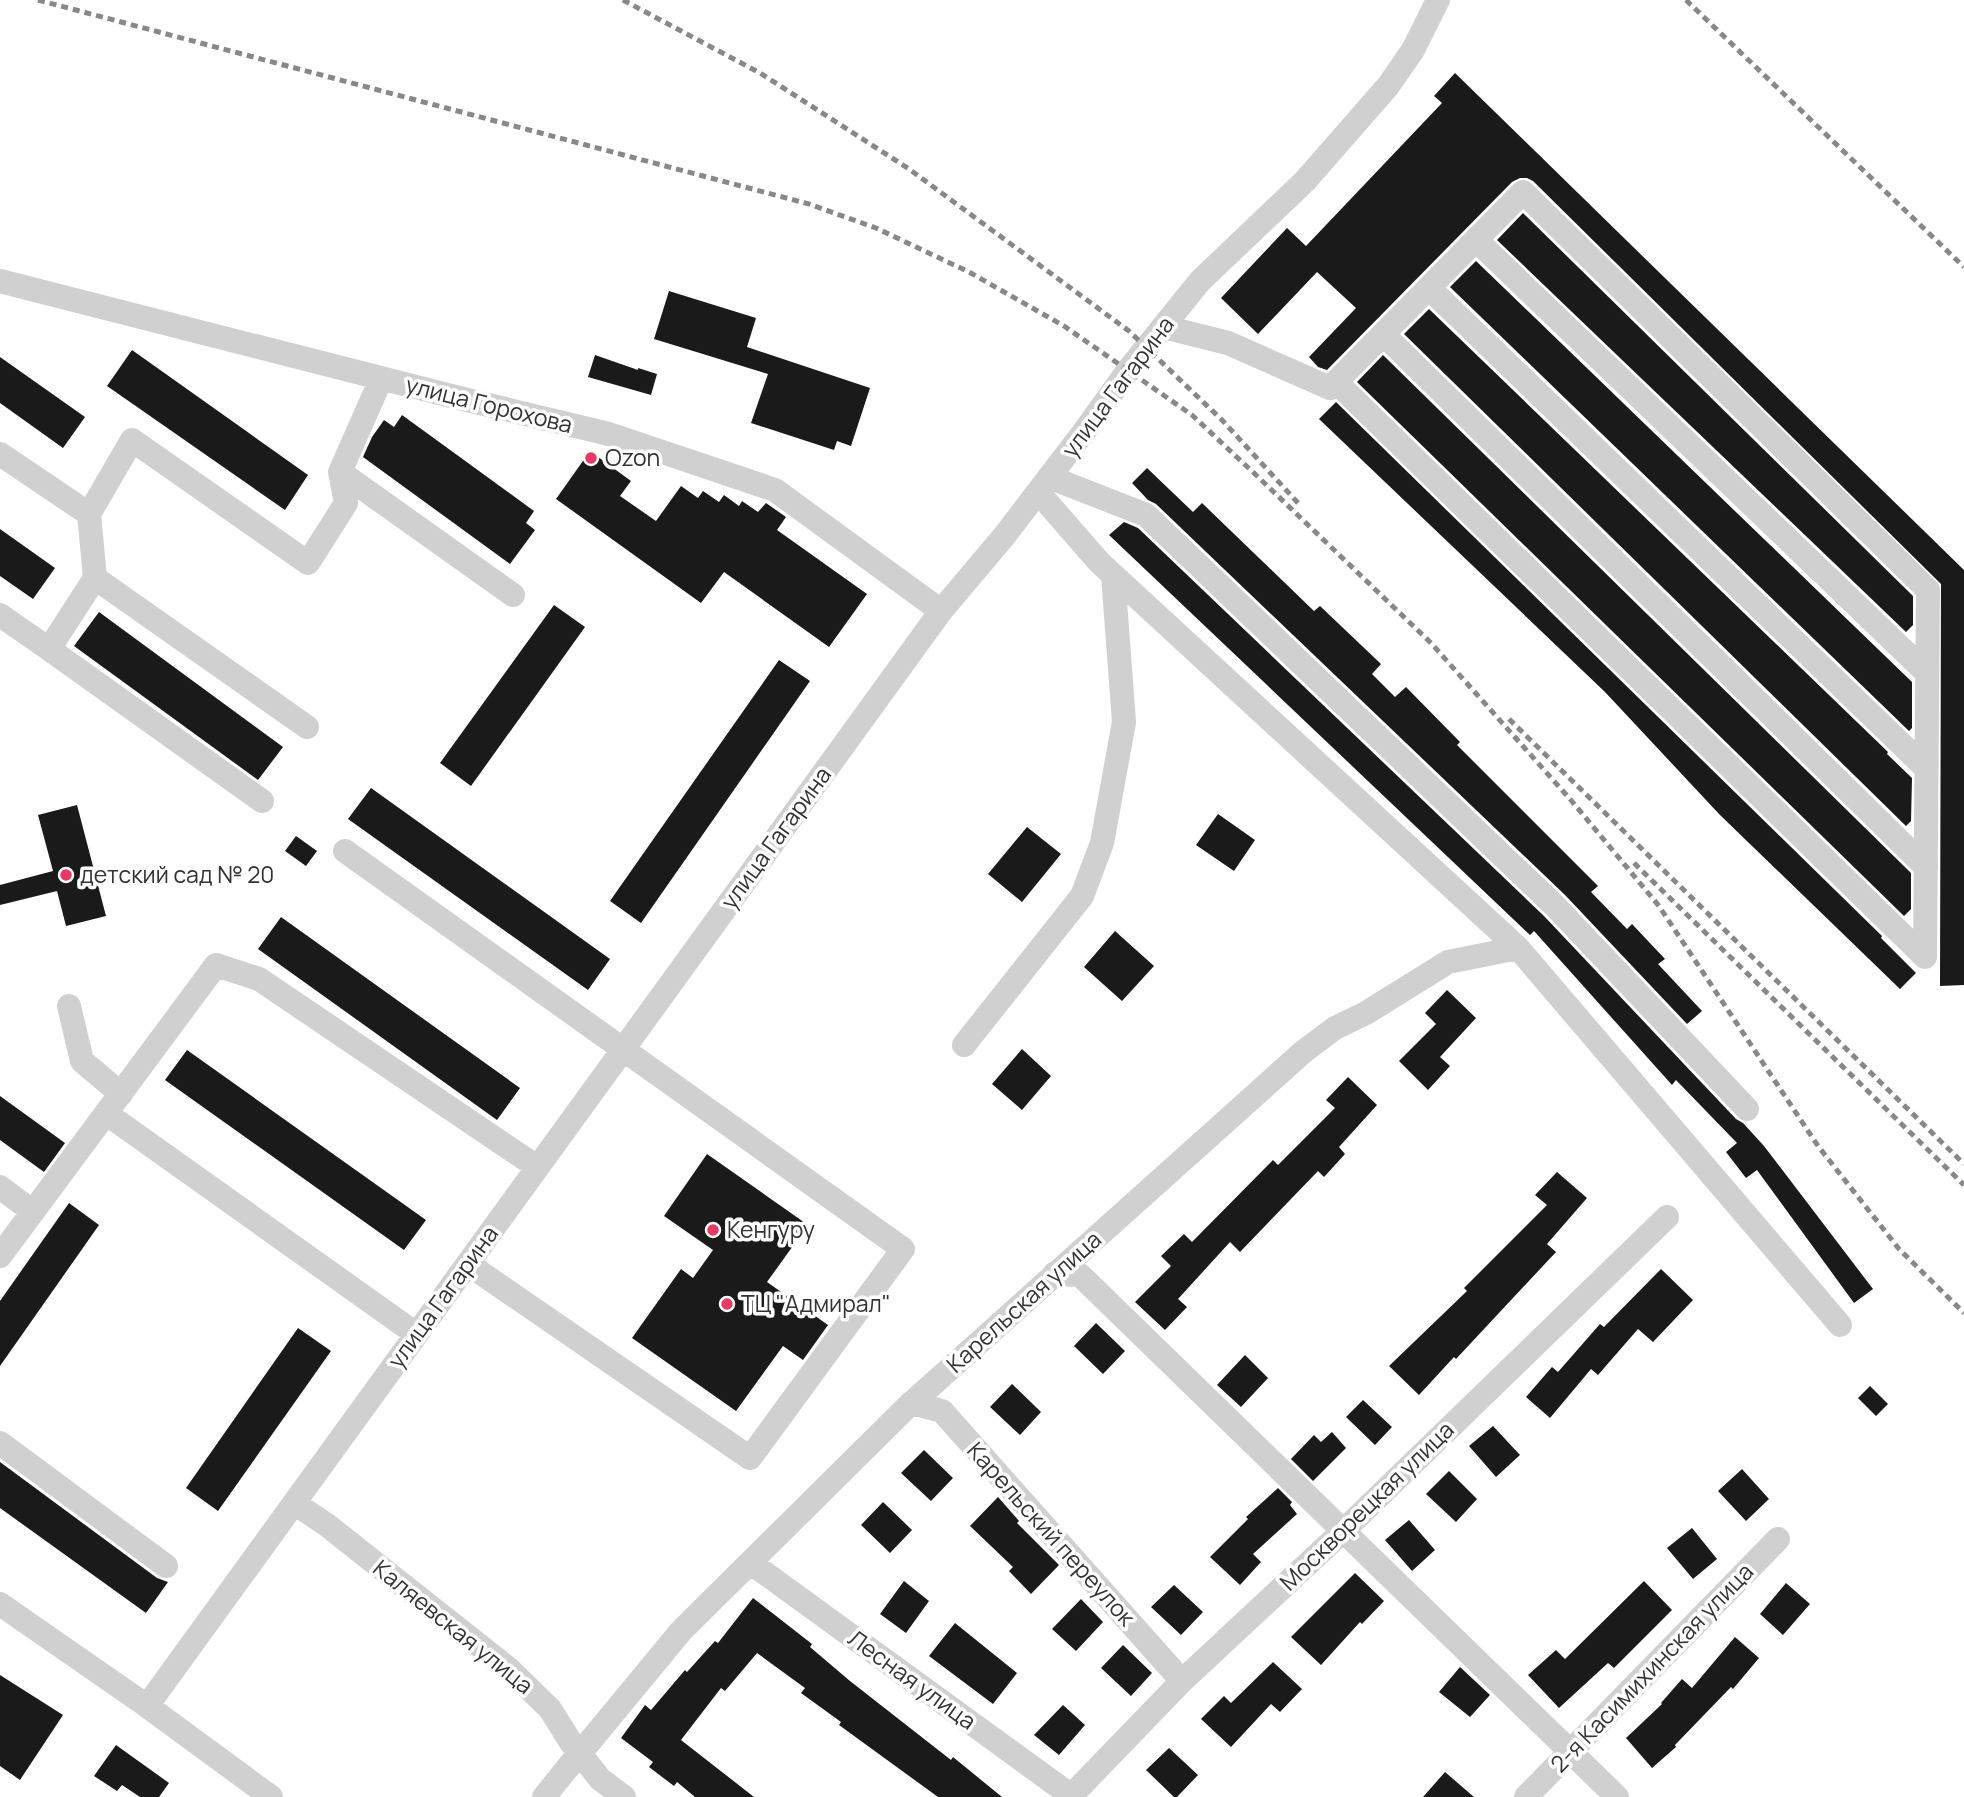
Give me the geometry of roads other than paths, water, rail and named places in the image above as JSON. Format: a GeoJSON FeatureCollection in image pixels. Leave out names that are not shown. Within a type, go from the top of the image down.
{"type":"FeatureCollection","features":[{"type":"Feature","properties":{"kind":"street","name":"улица Гагарина"},"geometry":{"type":"LineString","coordinates":[[147,1706],[941,611],[1043,485],[1129,369],[1200,281],[1305,181],[1388,86],[1413,50],[1438,0]]}},
{"type":"Feature","properties":{"kind":"street"},"geometry":{"type":"LineString","coordinates":[[1164,327],[1227,343],[1330,388],[1522,192],[1928,590],[1925,957],[1336,382]]}},
{"type":"Feature","properties":{"kind":"street"},"geometry":{"type":"LineString","coordinates":[[1476,240],[1927,673]]}},
{"type":"Feature","properties":{"kind":"street","name":"улица Горохова"},"geometry":{"type":"LineString","coordinates":[[0,281],[381,379],[609,434],[775,490],[941,611]]}},
{"type":"Feature","properties":{"kind":"street"},"geometry":{"type":"LineString","coordinates":[[1429,288],[1926,768]]}},
{"type":"Feature","properties":{"kind":"street"},"geometry":{"type":"LineString","coordinates":[[1383,334],[1926,867]]}},
{"type":"Feature","properties":{"kind":"street"},"geometry":{"type":"LineString","coordinates":[[49,649],[94,578],[89,514],[132,440],[308,563],[346,503],[340,472],[381,379]]}},
{"type":"Feature","properties":{"kind":"street"},"geometry":{"type":"LineString","coordinates":[[0,454],[89,514]]}},
{"type":"Feature","properties":{"kind":"street"},"geometry":{"type":"LineString","coordinates":[[340,472],[513,595]]}},
{"type":"Feature","properties":{"kind":"street"},"geometry":{"type":"LineString","coordinates":[[1043,485],[1113,575],[1518,948],[1840,1325]]}},
{"type":"Feature","properties":{"kind":"street"},"geometry":{"type":"LineString","coordinates":[[1043,485],[1146,514],[1555,906],[1747,1109]]}},
{"type":"Feature","properties":{"kind":"street"},"geometry":{"type":"LineString","coordinates":[[964,1045],[1082,896],[1102,843],[1124,722],[1113,575]]}},
{"type":"Feature","properties":{"kind":"street"},"geometry":{"type":"LineString","coordinates":[[94,578],[307,727]]}},
{"type":"Feature","properties":{"kind":"street"},"geometry":{"type":"LineString","coordinates":[[0,614],[262,801]]}},
{"type":"Feature","properties":{"kind":"street"},"geometry":{"type":"LineString","coordinates":[[345,851],[903,1249],[750,1458],[468,1264]]}},
{"type":"Feature","properties":{"kind":"street","name":"Карельская улица"},"geometry":{"type":"LineString","coordinates":[[544,1797],[681,1631],[911,1403],[1303,1052],[1335,1028],[1366,1013],[1448,962],[1518,948]]}},
{"type":"Feature","properties":{"kind":"street"},"geometry":{"type":"LineString","coordinates":[[0,1256],[216,965],[259,979],[537,1167]]}},
{"type":"Feature","properties":{"kind":"street"},"geometry":{"type":"LineString","coordinates":[[69,1006],[82,1061],[121,1094]]}},
{"type":"Feature","properties":{"kind":"street"},"geometry":{"type":"LineString","coordinates":[[107,1114],[416,1334]]}},
{"type":"Feature","properties":{"kind":"street"},"geometry":{"type":"LineString","coordinates":[[0,1187],[33,1212]]}},
{"type":"Feature","properties":{"kind":"street","name":"Москворецкая улица"},"geometry":{"type":"LineString","coordinates":[[1071,1797],[1182,1681],[1343,1531],[1667,1217]]}},
{"type":"Feature","properties":{"kind":"street"},"geometry":{"type":"LineString","coordinates":[[1054,1274],[1080,1275],[1618,1797]]}},
{"type":"Feature","properties":{"kind":"street","name":"Карельский переулок"},"geometry":{"type":"LineString","coordinates":[[911,1403],[942,1411],[1182,1681]]}},
{"type":"Feature","properties":{"kind":"street"},"geometry":{"type":"LineString","coordinates":[[0,1443],[166,1566]]}},
{"type":"Feature","properties":{"kind":"street","name":"Каляевская улица"},"geometry":{"type":"LineString","coordinates":[[294,1503],[327,1525],[509,1669],[550,1709],[570,1741],[600,1779],[624,1797]]}},
{"type":"Feature","properties":{"kind":"street","name":"2-я Касимихинская улица"},"geometry":{"type":"LineString","coordinates":[[1527,1797],[1778,1539]]}},
{"type":"Feature","properties":{"kind":"street","name":"Лесная улица"},"geometry":{"type":"LineString","coordinates":[[751,1563],[1071,1797]]}},
{"type":"Feature","properties":{"kind":"street"},"geometry":{"type":"LineString","coordinates":[[0,1604],[147,1706],[271,1797]]}},
{"type":"Feature","properties":{"kind":"railway"},"geometry":{"type":"LineString","coordinates":[[38,0],[809,204],[876,228],[969,272],[1064,326],[1192,415],[1431,643],[1570,799],[1659,906],[1818,1146],[1899,1249],[1964,1313]]}},
{"type":"Feature","properties":{"kind":"railway"},"geometry":{"type":"LineString","coordinates":[[623,0],[760,73],[909,169],[1129,331],[1222,420],[1298,503]]}},
{"type":"Feature","properties":{"kind":"railway"},"geometry":{"type":"LineString","coordinates":[[1686,0],[1964,267]]}},
{"type":"Feature","properties":{"kind":"railway"},"geometry":{"type":"LineString","coordinates":[[1509,719],[1964,1164]]}},
{"type":"Feature","properties":{"kind":"railway"},"geometry":{"type":"LineString","coordinates":[[1634,863],[1964,1185]]}},
{"type":"Feature","properties":{"kind":"place","name":"Ozon"},"geometry":{"type":"Point","coordinates":[591,458]}},
{"type":"Feature","properties":{"kind":"place","name":"детский сад № 20"},"geometry":{"type":"Point","coordinates":[66,875]}},
{"type":"Feature","properties":{"kind":"place","name":"Кенгуру"},"geometry":{"type":"Point","coordinates":[713,1230]}},
{"type":"Feature","properties":{"kind":"place","name":"ТЦ \"Адмирал\""},"geometry":{"type":"Point","coordinates":[727,1304]}}]}
